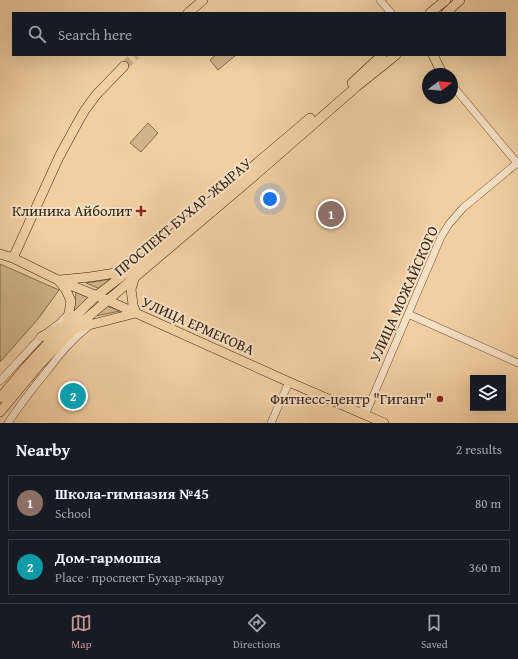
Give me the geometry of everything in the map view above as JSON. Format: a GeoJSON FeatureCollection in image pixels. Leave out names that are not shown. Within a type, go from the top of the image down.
{"type":"FeatureCollection","features":[{"type":"Feature","properties":{"kind":"main road"},"geometry":{"type":"LineString","coordinates":[[189,12],[203,0]]}},
{"type":"Feature","properties":{"kind":"main road"},"geometry":{"type":"LineString","coordinates":[[431,12],[446,0]]}},
{"type":"Feature","properties":{"kind":"main road"},"geometry":{"type":"LineString","coordinates":[[447,12],[460,0]]}},
{"type":"Feature","properties":{"kind":"main road","name":"ПРОСПЕКТ БУХАР-ЖЫРАУ"},"geometry":{"type":"LineString","coordinates":[[251,174],[381,56]]}},
{"type":"Feature","properties":{"kind":"main road","name":"ПРОСПЕКТ БУХАР-ЖЫРАУ"},"geometry":{"type":"LineString","coordinates":[[71,326],[107,300],[132,274],[395,56]]}},
{"type":"Feature","properties":{"kind":"main road"},"geometry":{"type":"LineString","coordinates":[[434,56],[440,68]]}},
{"type":"Feature","properties":{"kind":"main road"},"geometry":{"type":"LineString","coordinates":[[12,258],[60,157],[85,110],[96,95],[124,66]]}},
{"type":"Feature","properties":{"kind":"main road","name":"УЛИЦА ЕРМЕКОВА"},"geometry":{"type":"LineString","coordinates":[[0,254],[384,423]]}},
{"type":"Feature","properties":{"kind":"main road"},"geometry":{"type":"LineString","coordinates":[[0,398],[25,368],[45,339],[71,326],[91,324],[136,313],[133,305],[131,289],[132,274],[58,280]]}},
{"type":"Feature","properties":{"kind":"main road","name":"ПРОСПЕКТ БУХАР-ЖЫРАУ"},"geometry":{"type":"LineString","coordinates":[[0,412],[40,364],[62,347],[71,326],[96,296],[132,274]]}},
{"type":"Feature","properties":{"kind":"main road"},"geometry":{"type":"LineString","coordinates":[[58,280],[66,290],[71,301],[71,326]]}},
{"type":"Feature","properties":{"kind":"street"},"geometry":{"type":"LineString","coordinates":[[380,0],[390,12]]}},
{"type":"Feature","properties":{"kind":"street"},"geometry":{"type":"LineString","coordinates":[[428,56],[438,68]]}},
{"type":"Feature","properties":{"kind":"street"},"geometry":{"type":"LineString","coordinates":[[458,92],[517,163]]}},
{"type":"Feature","properties":{"kind":"street","name":"УЛИЦА МОЖАЙСКОГО"},"geometry":{"type":"LineString","coordinates":[[365,415],[408,314],[449,224],[463,208],[517,163]]}},
{"type":"Feature","properties":{"kind":"street"},"geometry":{"type":"LineString","coordinates":[[0,381],[45,339],[70,313]]}},
{"type":"Feature","properties":{"kind":"street"},"geometry":{"type":"LineString","coordinates":[[408,314],[518,363]]}},
{"type":"Feature","properties":{"kind":"street"},"geometry":{"type":"LineString","coordinates":[[8,423],[62,347],[91,324]]}},
{"type":"Feature","properties":{"kind":"street"},"geometry":{"type":"LineString","coordinates":[[272,423],[289,382]]}},
{"type":"Feature","properties":{"kind":"shaded area"},"geometry":{"type":"Polygon","coordinates":[[[215,56],[235,56],[218,70],[210,60],[215,56]]]}},
{"type":"Feature","properties":{"kind":"shaded area"},"geometry":{"type":"Polygon","coordinates":[[[148,123],[158,133],[141,152],[130,143],[148,123]]]}},
{"type":"Feature","properties":{"kind":"shaded area"},"geometry":{"type":"Polygon","coordinates":[[[0,264],[59,290],[38,319],[0,362],[0,264]]]}},
{"type":"Feature","properties":{"kind":"shaded area"},"geometry":{"type":"Polygon","coordinates":[[[111,279],[100,289],[86,283],[111,279]]]}},
{"type":"Feature","properties":{"kind":"shaded area"},"geometry":{"type":"Polygon","coordinates":[[[76,292],[90,298],[74,313],[76,292]]]}},
{"type":"Feature","properties":{"kind":"shaded area"},"geometry":{"type":"Polygon","coordinates":[[[107,306],[120,311],[95,316],[107,306]]]}},
{"type":"Feature","properties":{"kind":"tunnel"},"geometry":{"type":"LineString","coordinates":[[124,66],[135,56]]}},
{"type":"Feature","properties":{"kind":"place","name":"Клиника Айболит"},"geometry":{"type":"Point","coordinates":[141,211]}},
{"type":"Feature","properties":{"kind":"place","name":"Школа-гимназия №45"},"geometry":{"type":"Point","coordinates":[331,214]}},
{"type":"Feature","properties":{"kind":"place","name":"Дом-гармошка"},"geometry":{"type":"Point","coordinates":[73,396]}},
{"type":"Feature","properties":{"kind":"place","name":"Фитнесс-центр \"Гигант\""},"geometry":{"type":"Point","coordinates":[440,399]}}]}
